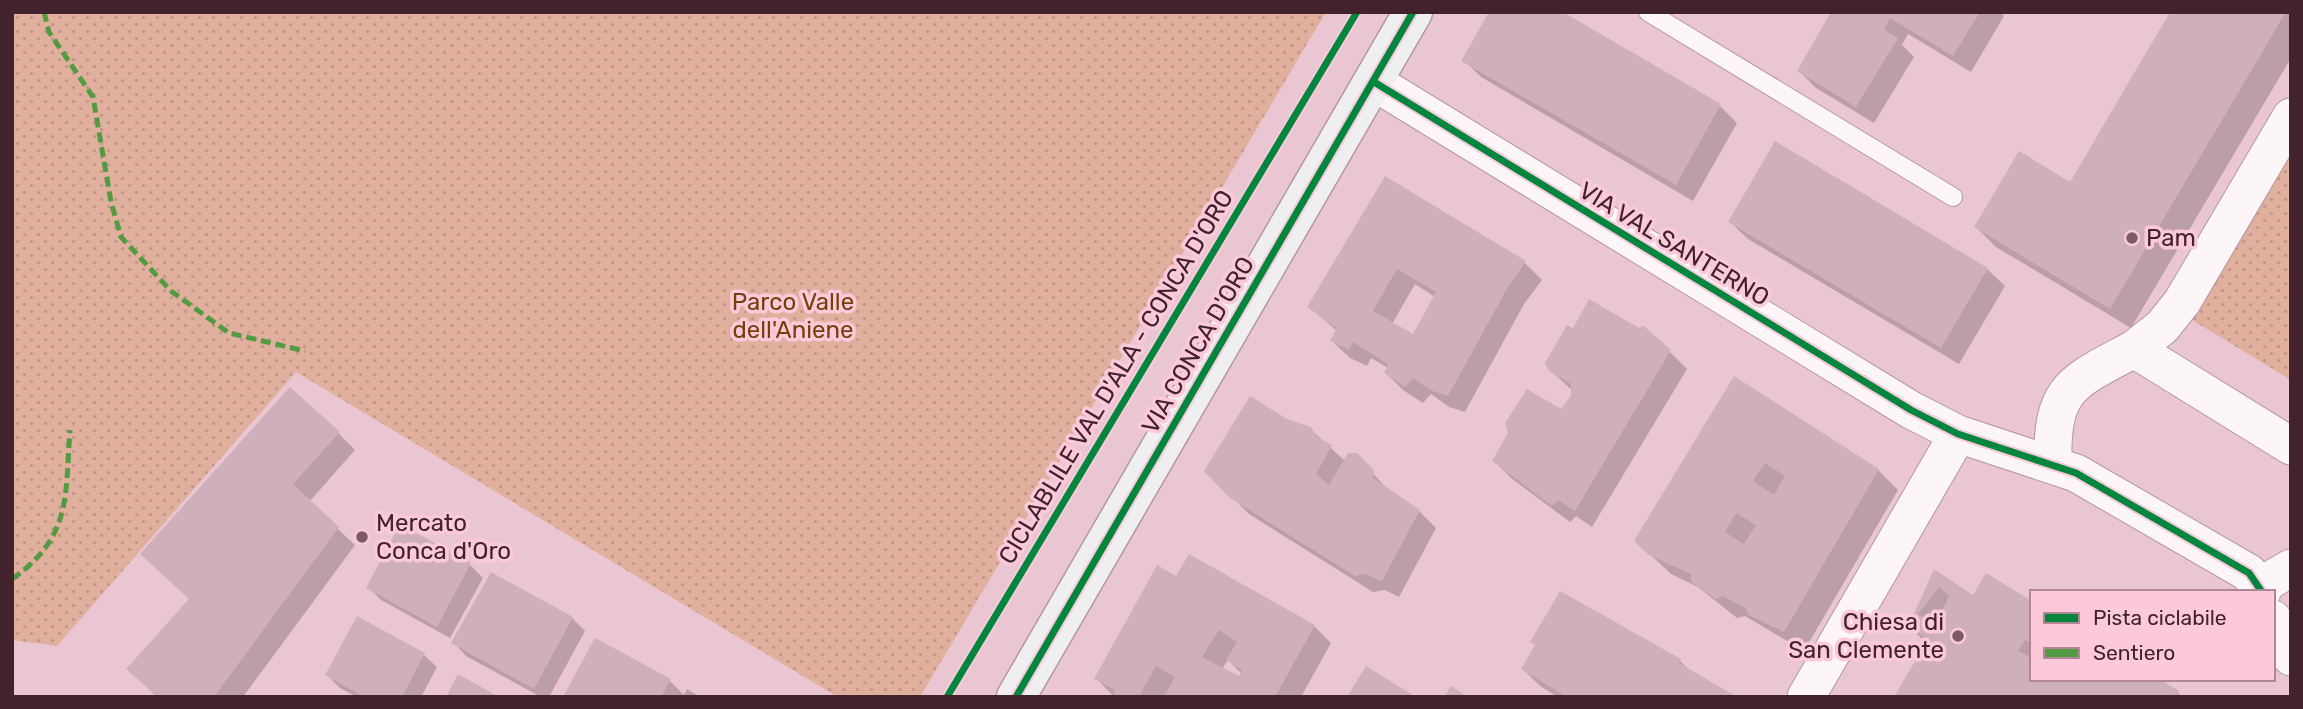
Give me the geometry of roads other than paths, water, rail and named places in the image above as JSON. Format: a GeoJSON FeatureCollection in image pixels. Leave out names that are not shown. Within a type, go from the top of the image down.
{"type":"FeatureCollection","features":[{"type":"Feature","properties":{"kind":"street","name":"VIA CONCA D'ORO"},"geometry":{"type":"LineString","coordinates":[[1016,697],[1413,12]]}},
{"type":"Feature","properties":{"kind":"street","name":"VIA VAL SANTERNO"},"geometry":{"type":"LineString","coordinates":[[1374,82],[1899,403],[1958,434],[2053,463],[2249,573],[2271,582]]}},
{"type":"Feature","properties":{"kind":"street"},"geometry":{"type":"LineString","coordinates":[[2053,463],[2053,425],[2063,397],[2082,377],[2134,349],[2162,327],[2182,302],[2291,117]]}},
{"type":"Feature","properties":{"kind":"street"},"geometry":{"type":"LineString","coordinates":[[2134,349],[2291,446]]}},
{"type":"Feature","properties":{"kind":"street"},"geometry":{"type":"LineString","coordinates":[[1806,697],[1958,434]]}},
{"type":"Feature","properties":{"kind":"street"},"geometry":{"type":"LineString","coordinates":[[2275,624],[2291,657]]}},
{"type":"Feature","properties":{"kind":"lane"},"geometry":{"type":"LineString","coordinates":[[1648,12],[1953,197]]}},
{"type":"Feature","properties":{"kind":"place","name":"Pam"},"geometry":{"type":"Point","coordinates":[2132,238]}},
{"type":"Feature","properties":{"kind":"place","name":"Mercato Conca d'Oro"},"geometry":{"type":"Point","coordinates":[362,537]}},
{"type":"Feature","properties":{"kind":"place","name":"Chiesa di San Clemente"},"geometry":{"type":"Point","coordinates":[1958,636]}},
{"type":"Feature","properties":{"kind":"park label","name":"Parco Valle dell'Aniene"},"geometry":{"type":"Point","coordinates":[793,316]}}]}
